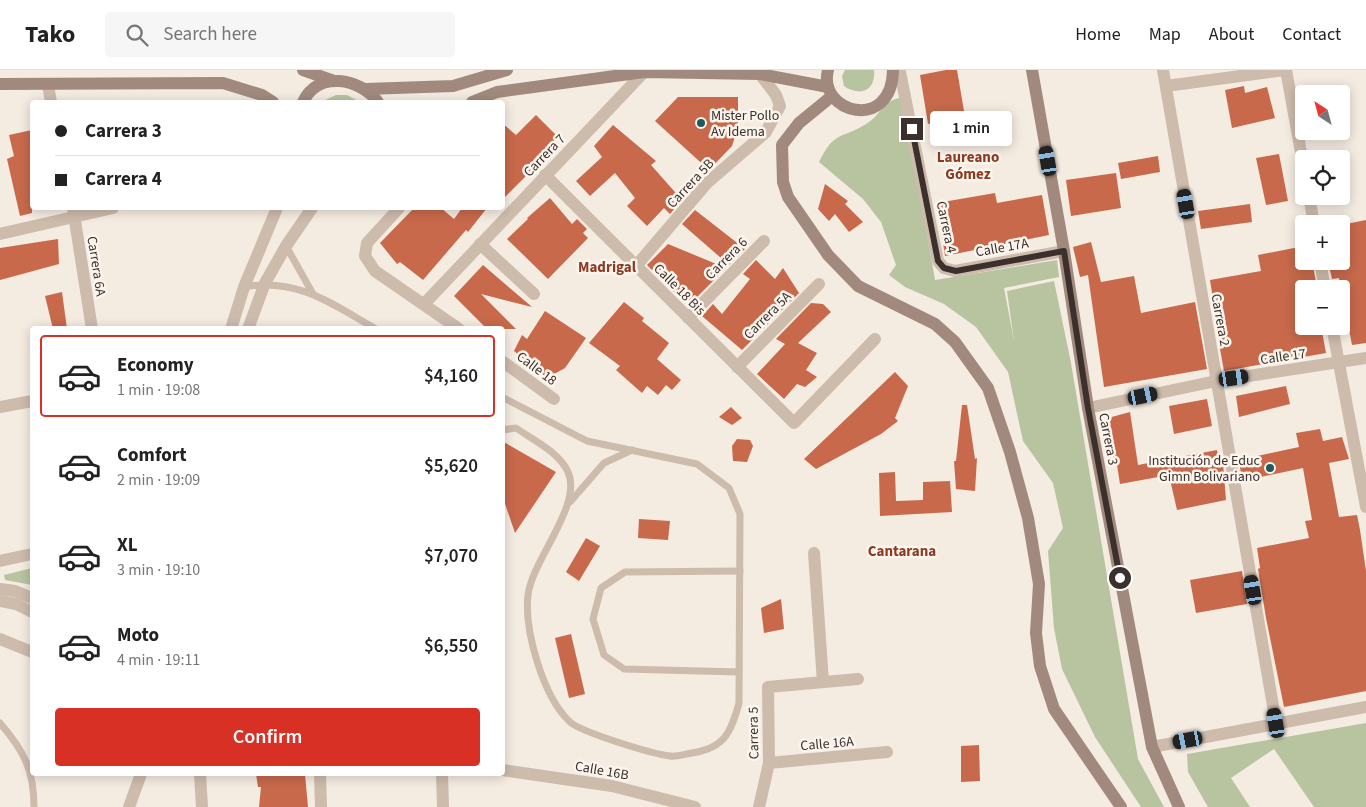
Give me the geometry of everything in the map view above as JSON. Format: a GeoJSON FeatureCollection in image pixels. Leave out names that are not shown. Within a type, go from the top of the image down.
{"type":"FeatureCollection","features":[{"type":"Feature","properties":{"kind":"street"},"geometry":{"type":"LineString","coordinates":[[303,70],[334,81],[351,82],[366,89],[376,100]]}},
{"type":"Feature","properties":{"kind":"street"},"geometry":{"type":"LineString","coordinates":[[366,89],[453,86],[507,70]]}},
{"type":"Feature","properties":{"kind":"street"},"geometry":{"type":"LineString","coordinates":[[828,70],[830,91],[842,105],[854,110],[867,110],[878,105],[888,97],[899,71]]}},
{"type":"Feature","properties":{"kind":"street","name":"Carrera 3"},"geometry":{"type":"LineString","coordinates":[[1032,70],[1064,251],[1088,408],[1152,747],[1180,807]]}},
{"type":"Feature","properties":{"kind":"street","name":"Carrera 2"},"geometry":{"type":"LineString","coordinates":[[1163,70],[1276,723]]}},
{"type":"Feature","properties":{"kind":"street"},"geometry":{"type":"LineString","coordinates":[[1166,86],[1285,70],[1300,150]]}},
{"type":"Feature","properties":{"kind":"street","name":"Carrera 4"},"geometry":{"type":"LineString","coordinates":[[899,71],[938,261],[944,268]]}},
{"type":"Feature","properties":{"kind":"street"},"geometry":{"type":"LineString","coordinates":[[481,100],[644,72],[760,74],[830,91]]}},
{"type":"Feature","properties":{"kind":"street","name":"Carrera 7"},"geometry":{"type":"LineString","coordinates":[[424,303],[644,72]]}},
{"type":"Feature","properties":{"kind":"street","name":"Carrera 5B"},"geometry":{"type":"LineString","coordinates":[[636,266],[707,183],[766,132],[780,106],[776,95],[760,74]]}},
{"type":"Feature","properties":{"kind":"street"},"geometry":{"type":"LineString","coordinates":[[305,100],[318,87],[334,81]]}},
{"type":"Feature","properties":{"kind":"street"},"geometry":{"type":"LineString","coordinates":[[0,84],[223,83],[262,95],[270,100]]}},
{"type":"Feature","properties":{"kind":"street"},"geometry":{"type":"LineString","coordinates":[[48,84],[52,100]]}},
{"type":"Feature","properties":{"kind":"street"},"geometry":{"type":"LineString","coordinates":[[830,91],[799,123],[782,145],[783,182],[788,197],[828,255],[858,286],[935,324],[955,342],[988,388],[1010,452],[1028,518],[1039,584],[1036,632],[1040,666],[1048,692],[1054,709],[1121,807]]}},
{"type":"Feature","properties":{"kind":"street","name":"Calle 18 Bis"},"geometry":{"type":"LineString","coordinates":[[545,175],[794,423],[875,339]]}},
{"type":"Feature","properties":{"kind":"street"},"geometry":{"type":"LineString","coordinates":[[0,234],[74,211],[87,210]]}},
{"type":"Feature","properties":{"kind":"street"},"geometry":{"type":"LineString","coordinates":[[232,326],[244,287],[276,210]]}},
{"type":"Feature","properties":{"kind":"street"},"geometry":{"type":"LineString","coordinates":[[249,326],[265,283],[286,246],[311,210]]}},
{"type":"Feature","properties":{"kind":"street"},"geometry":{"type":"LineString","coordinates":[[397,210],[367,243],[365,256],[376,271],[455,326]]}},
{"type":"Feature","properties":{"kind":"street","name":"Carrera 6A"},"geometry":{"type":"LineString","coordinates":[[74,211],[92,326]]}},
{"type":"Feature","properties":{"kind":"street","name":"Carrera 6"},"geometry":{"type":"LineString","coordinates":[[688,318],[764,241]]}},
{"type":"Feature","properties":{"kind":"street"},"geometry":{"type":"LineString","coordinates":[[480,244],[534,294]]}},
{"type":"Feature","properties":{"kind":"street","name":"Calle 17A"},"geometry":{"type":"LineString","coordinates":[[944,268],[956,271],[1064,251]]}},
{"type":"Feature","properties":{"kind":"street","name":"Carrera 5A"},"geometry":{"type":"LineString","coordinates":[[737,367],[819,284]]}},
{"type":"Feature","properties":{"kind":"street"},"geometry":{"type":"LineString","coordinates":[[1334,335],[1366,507]]}},
{"type":"Feature","properties":{"kind":"street","name":"Calle 17"},"geometry":{"type":"LineString","coordinates":[[1088,408],[1216,381],[1366,358]]}},
{"type":"Feature","properties":{"kind":"street","name":"Calle 18"},"geometry":{"type":"LineString","coordinates":[[505,363],[554,399]]}},
{"type":"Feature","properties":{"kind":"street"},"geometry":{"type":"LineString","coordinates":[[0,407],[30,401]]}},
{"type":"Feature","properties":{"kind":"street"},"geometry":{"type":"LineString","coordinates":[[814,553],[823,682],[858,678]]}},
{"type":"Feature","properties":{"kind":"street"},"geometry":{"type":"LineString","coordinates":[[0,561],[30,554]]}},
{"type":"Feature","properties":{"kind":"street"},"geometry":{"type":"LineString","coordinates":[[0,589],[30,594]]}},
{"type":"Feature","properties":{"kind":"street"},"geometry":{"type":"LineString","coordinates":[[15,591],[30,597]]}},
{"type":"Feature","properties":{"kind":"street"},"geometry":{"type":"LineString","coordinates":[[0,601],[16,604],[30,611]]}},
{"type":"Feature","properties":{"kind":"street"},"geometry":{"type":"LineString","coordinates":[[0,639],[30,651]]}},
{"type":"Feature","properties":{"kind":"street","name":"Carrera 5"},"geometry":{"type":"LineString","coordinates":[[759,807],[769,763],[768,687],[823,682]]}},
{"type":"Feature","properties":{"kind":"street"},"geometry":{"type":"LineString","coordinates":[[1152,747],[1366,707]]}},
{"type":"Feature","properties":{"kind":"street","name":"Calle 16A"},"geometry":{"type":"LineString","coordinates":[[769,763],[887,752]]}},
{"type":"Feature","properties":{"kind":"street","name":"Calle 16B"},"geometry":{"type":"LineString","coordinates":[[505,770],[612,786],[695,807]]}},
{"type":"Feature","properties":{"kind":"street"},"geometry":{"type":"LineString","coordinates":[[129,807],[140,776]]}},
{"type":"Feature","properties":{"kind":"street"},"geometry":{"type":"LineString","coordinates":[[200,776],[202,807]]}},
{"type":"Feature","properties":{"kind":"street"},"geometry":{"type":"LineString","coordinates":[[320,776],[321,807]]}},
{"type":"Feature","properties":{"kind":"street"},"geometry":{"type":"LineString","coordinates":[[442,776],[443,807]]}},
{"type":"Feature","properties":{"kind":"lane"},"geometry":{"type":"LineString","coordinates":[[286,246],[313,294]]}},
{"type":"Feature","properties":{"kind":"lane"},"geometry":{"type":"LineString","coordinates":[[244,287],[265,283],[287,286],[313,294],[371,326]]}},
{"type":"Feature","properties":{"kind":"lane"},"geometry":{"type":"LineString","coordinates":[[505,399],[587,440],[697,464],[729,488],[740,514],[739,703],[732,730],[710,750],[671,756],[608,739],[570,722],[547,688],[530,638],[528,594],[545,551],[570,502],[604,464],[632,450]]}},
{"type":"Feature","properties":{"kind":"lane"},"geometry":{"type":"LineString","coordinates":[[505,430],[516,428],[552,453],[568,472],[570,502]]}},
{"type":"Feature","properties":{"kind":"lane"},"geometry":{"type":"LineString","coordinates":[[739,672],[624,669],[604,655],[593,619],[601,588],[625,572],[740,571]]}},
{"type":"Feature","properties":{"kind":"lane"},"geometry":{"type":"LineString","coordinates":[[0,723],[18,743],[28,762],[30,770]]}},
{"type":"Feature","properties":{"kind":"lane"},"geometry":{"type":"LineString","coordinates":[[31,776],[34,787],[34,807]]}},
{"type":"Feature","properties":{"kind":"green space"},"geometry":{"type":"Polygon","coordinates":[[[845,70],[874,70],[874,77],[870,87],[866,90],[856,91],[844,86],[842,76],[845,70]]]}},
{"type":"Feature","properties":{"kind":"green space"},"geometry":{"type":"Polygon","coordinates":[[[336,95],[347,95],[356,100],[325,100],[336,95]]]}},
{"type":"Feature","properties":{"kind":"green space"},"geometry":{"type":"Polygon","coordinates":[[[903,97],[935,280],[1057,260],[1059,277],[1004,288],[1014,341],[1007,291],[1054,281],[1071,363],[1138,759],[1164,807],[1141,807],[1095,737],[1062,669],[1054,628],[1048,551],[1063,528],[1053,483],[1023,441],[1008,372],[976,327],[944,304],[905,287],[889,275],[896,265],[881,222],[863,199],[819,162],[834,140],[866,124],[886,104],[903,97]]]}},
{"type":"Feature","properties":{"kind":"green space"},"geometry":{"type":"Polygon","coordinates":[[[30,568],[30,585],[5,580],[4,575],[30,568]]]}},
{"type":"Feature","properties":{"kind":"green space"},"geometry":{"type":"Polygon","coordinates":[[[1366,723],[1366,807],[1314,807],[1274,749],[1231,778],[1250,807],[1208,807],[1188,772],[1187,754],[1366,723]]]}},
{"type":"Feature","properties":{"kind":"building"},"geometry":{"type":"Polygon","coordinates":[[[957,70],[965,117],[928,124],[920,75],[957,70]]]}},
{"type":"Feature","properties":{"kind":"building"},"geometry":{"type":"Polygon","coordinates":[[[1244,86],[1245,93],[1267,87],[1275,118],[1232,128],[1225,90],[1244,86]]]}},
{"type":"Feature","properties":{"kind":"building"},"geometry":{"type":"Polygon","coordinates":[[[678,97],[738,97],[738,127],[732,146],[709,170],[655,121],[678,97]]]}},
{"type":"Feature","properties":{"kind":"building"},"geometry":{"type":"Polygon","coordinates":[[[536,115],[558,137],[535,160],[537,162],[525,177],[505,197],[505,126],[516,135],[536,115]]]}},
{"type":"Feature","properties":{"kind":"building"},"geometry":{"type":"Polygon","coordinates":[[[613,125],[656,161],[651,165],[682,200],[670,214],[664,208],[647,226],[627,206],[635,198],[615,173],[590,196],[576,181],[602,157],[594,146],[613,125]]]}},
{"type":"Feature","properties":{"kind":"building"},"geometry":{"type":"Polygon","coordinates":[[[30,130],[30,210],[32,210],[32,213],[20,216],[7,159],[14,156],[9,135],[30,130]]]}},
{"type":"Feature","properties":{"kind":"building"},"geometry":{"type":"Polygon","coordinates":[[[1279,154],[1288,201],[1266,205],[1256,158],[1279,154]]]}},
{"type":"Feature","properties":{"kind":"building"},"geometry":{"type":"Polygon","coordinates":[[[1158,156],[1160,172],[1121,179],[1118,163],[1158,156]]]}},
{"type":"Feature","properties":{"kind":"building"},"geometry":{"type":"Polygon","coordinates":[[[1116,173],[1121,208],[1071,216],[1066,180],[1116,173]]]}},
{"type":"Feature","properties":{"kind":"building"},"geometry":{"type":"Polygon","coordinates":[[[825,184],[848,201],[845,204],[863,222],[849,232],[835,214],[829,221],[818,209],[825,184]]]}},
{"type":"Feature","properties":{"kind":"building"},"geometry":{"type":"Polygon","coordinates":[[[995,193],[997,203],[1042,195],[1049,235],[945,256],[937,203],[995,193]]]}},
{"type":"Feature","properties":{"kind":"building"},"geometry":{"type":"Polygon","coordinates":[[[550,198],[572,224],[577,219],[587,229],[583,233],[588,238],[548,279],[507,239],[550,198]]]}},
{"type":"Feature","properties":{"kind":"building"},"geometry":{"type":"Polygon","coordinates":[[[1250,204],[1252,222],[1201,229],[1198,211],[1250,204]]]}},
{"type":"Feature","properties":{"kind":"building"},"geometry":{"type":"Polygon","coordinates":[[[412,210],[443,210],[454,219],[461,210],[485,210],[468,232],[466,230],[423,280],[400,262],[397,264],[380,243],[412,210]]]}},
{"type":"Feature","properties":{"kind":"building"},"geometry":{"type":"Polygon","coordinates":[[[695,210],[745,249],[729,265],[682,224],[695,210]]]}},
{"type":"Feature","properties":{"kind":"building"},"geometry":{"type":"Polygon","coordinates":[[[1366,220],[1366,343],[1352,345],[1350,335],[1350,280],[1332,279],[1330,270],[1350,270],[1350,223],[1366,220]]]}},
{"type":"Feature","properties":{"kind":"building"},"geometry":{"type":"Polygon","coordinates":[[[58,239],[59,264],[0,280],[0,248],[58,239]]]}},
{"type":"Feature","properties":{"kind":"building"},"geometry":{"type":"Polygon","coordinates":[[[1091,242],[1101,282],[1134,276],[1141,313],[1195,302],[1207,369],[1104,387],[1088,275],[1080,277],[1073,247],[1091,242]]]}},
{"type":"Feature","properties":{"kind":"building"},"geometry":{"type":"Polygon","coordinates":[[[668,244],[726,268],[692,302],[681,299],[664,282],[664,270],[652,270],[647,265],[668,244]]]}},
{"type":"Feature","properties":{"kind":"building"},"geometry":{"type":"Polygon","coordinates":[[[1295,248],[1295,270],[1314,270],[1316,280],[1295,280],[1295,335],[1323,335],[1326,353],[1224,371],[1211,299],[1213,299],[1210,280],[1261,271],[1258,255],[1295,248]]]}},
{"type":"Feature","properties":{"kind":"building"},"geometry":{"type":"Polygon","coordinates":[[[756,260],[775,279],[783,268],[799,293],[742,350],[702,316],[713,304],[722,314],[750,279],[743,274],[756,260]]]}},
{"type":"Feature","properties":{"kind":"building"},"geometry":{"type":"Polygon","coordinates":[[[483,265],[532,307],[481,294],[516,329],[505,329],[505,326],[484,326],[454,296],[483,265]]]}},
{"type":"Feature","properties":{"kind":"building"},"geometry":{"type":"Polygon","coordinates":[[[62,292],[67,326],[52,326],[45,296],[62,292]]]}},
{"type":"Feature","properties":{"kind":"building"},"geometry":{"type":"Polygon","coordinates":[[[624,302],[644,318],[642,321],[669,343],[657,359],[681,380],[672,390],[666,385],[658,395],[647,386],[642,393],[616,370],[620,366],[589,343],[624,302]]]}},
{"type":"Feature","properties":{"kind":"building"},"geometry":{"type":"Polygon","coordinates":[[[811,303],[823,304],[831,312],[798,343],[817,353],[806,370],[817,377],[805,387],[797,384],[784,399],[757,374],[785,344],[776,339],[811,303]]]}},
{"type":"Feature","properties":{"kind":"building"},"geometry":{"type":"Polygon","coordinates":[[[545,311],[586,338],[565,368],[547,378],[514,351],[522,335],[527,339],[545,311]]]}},
{"type":"Feature","properties":{"kind":"building"},"geometry":{"type":"Polygon","coordinates":[[[895,372],[908,386],[895,418],[898,421],[881,434],[816,469],[804,459],[895,372]]]}},
{"type":"Feature","properties":{"kind":"building"},"geometry":{"type":"Polygon","coordinates":[[[1286,386],[1290,404],[1239,417],[1236,396],[1286,386]]]}},
{"type":"Feature","properties":{"kind":"building"},"geometry":{"type":"Polygon","coordinates":[[[1207,399],[1212,426],[1174,434],[1169,406],[1207,399]]]}},
{"type":"Feature","properties":{"kind":"building"},"geometry":{"type":"Polygon","coordinates":[[[962,405],[967,405],[975,459],[977,458],[975,491],[956,489],[954,461],[956,461],[962,405]]]}},
{"type":"Feature","properties":{"kind":"building"},"geometry":{"type":"Polygon","coordinates":[[[731,407],[742,418],[732,425],[719,417],[731,407]]]}},
{"type":"Feature","properties":{"kind":"building"},"geometry":{"type":"Polygon","coordinates":[[[1130,412],[1138,465],[1217,450],[1220,464],[1223,463],[1226,500],[1177,510],[1169,475],[1120,484],[1117,465],[1114,465],[1108,418],[1130,412]]]}},
{"type":"Feature","properties":{"kind":"building"},"geometry":{"type":"Polygon","coordinates":[[[1320,429],[1323,441],[1342,437],[1349,459],[1329,463],[1339,517],[1357,515],[1360,530],[1366,571],[1366,691],[1284,707],[1266,618],[1258,569],[1260,568],[1257,548],[1309,538],[1305,521],[1312,520],[1303,468],[1242,481],[1239,460],[1299,447],[1296,433],[1320,429]]]}},
{"type":"Feature","properties":{"kind":"building"},"geometry":{"type":"Polygon","coordinates":[[[737,439],[750,440],[753,446],[747,462],[733,461],[732,446],[737,439]]]}},
{"type":"Feature","properties":{"kind":"building"},"geometry":{"type":"Polygon","coordinates":[[[505,443],[556,472],[515,533],[505,504],[505,443]]]}},
{"type":"Feature","properties":{"kind":"building"},"geometry":{"type":"Polygon","coordinates":[[[895,472],[896,501],[923,500],[923,482],[950,481],[952,512],[880,516],[879,473],[895,472]]]}},
{"type":"Feature","properties":{"kind":"building"},"geometry":{"type":"Polygon","coordinates":[[[639,519],[670,521],[668,540],[638,538],[639,519]]]}},
{"type":"Feature","properties":{"kind":"building"},"geometry":{"type":"Polygon","coordinates":[[[586,538],[600,546],[579,581],[566,572],[586,538]]]}},
{"type":"Feature","properties":{"kind":"building"},"geometry":{"type":"Polygon","coordinates":[[[1242,571],[1247,604],[1196,613],[1190,580],[1242,571]]]}},
{"type":"Feature","properties":{"kind":"building"},"geometry":{"type":"Polygon","coordinates":[[[781,599],[784,629],[764,633],[761,608],[781,599]]]}},
{"type":"Feature","properties":{"kind":"building"},"geometry":{"type":"Polygon","coordinates":[[[571,634],[585,694],[569,698],[555,638],[571,634]]]}},
{"type":"Feature","properties":{"kind":"building"},"geometry":{"type":"Polygon","coordinates":[[[979,745],[980,781],[961,782],[961,746],[979,745]]]}},
{"type":"Feature","properties":{"kind":"building"},"geometry":{"type":"Polygon","coordinates":[[[256,776],[305,776],[308,807],[259,807],[261,787],[258,787],[256,776]]]}},
{"type":"Feature","properties":{"kind":"place","name":"Mister Pollo Av Idema"},"geometry":{"type":"Point","coordinates":[701,123]}},
{"type":"Feature","properties":{"kind":"place","name":"Institución de Educ Gimn Bolivariano"},"geometry":{"type":"Point","coordinates":[1270,468]}},
{"type":"Feature","properties":{"kind":"district","name":"Laureano Gómez"},"geometry":{"type":"Point","coordinates":[968,166]}},
{"type":"Feature","properties":{"kind":"district","name":"Madrigal"},"geometry":{"type":"Point","coordinates":[607,267]}},
{"type":"Feature","properties":{"kind":"district","name":"Cantarana"},"geometry":{"type":"Point","coordinates":[902,551]}},
{"type":"Feature","properties":{"kind":"route"},"geometry":{"type":"LineString","coordinates":[[912,129],[938,261],[944,268],[956,271],[1064,251],[1088,408],[1120,578]]}}]}
